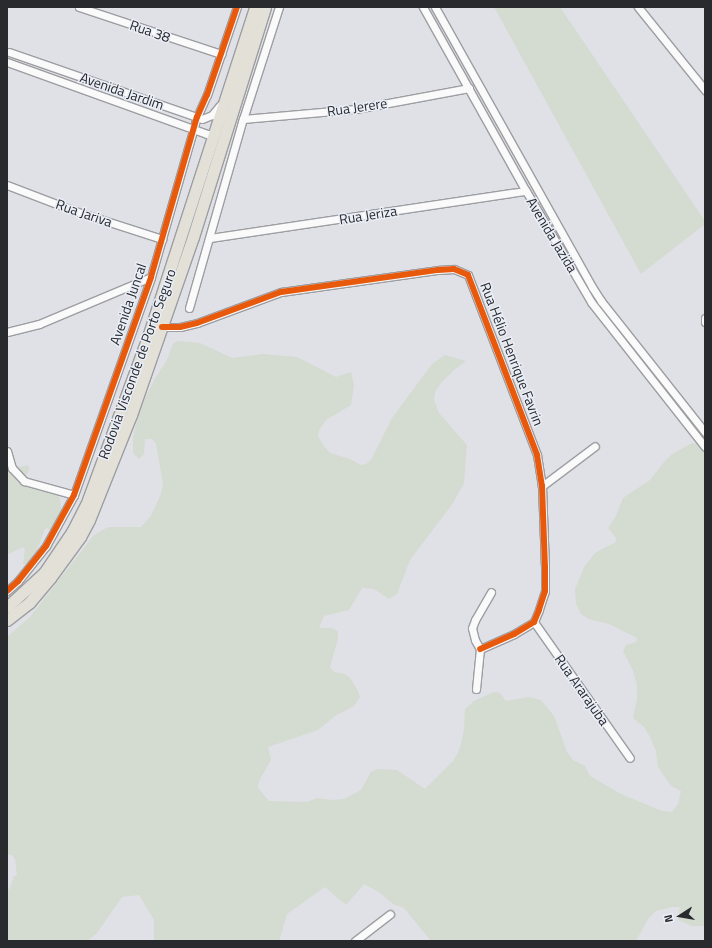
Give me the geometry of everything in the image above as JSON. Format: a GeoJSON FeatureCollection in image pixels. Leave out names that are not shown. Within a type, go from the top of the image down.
{"type":"FeatureCollection","features":[{"type":"Feature","properties":{"kind":"main road","name":"Rodovia Visconde de Porto Seguro"},"geometry":{"type":"LineString","coordinates":[[7,607],[44,573],[72,532],[88,500],[147,340],[202,175],[213,134],[256,7]]}},
{"type":"Feature","properties":{"kind":"main road","name":"Rodovia Visconde de Porto Seguro"},"geometry":{"type":"LineString","coordinates":[[7,620],[29,603],[50,578],[80,537],[89,520],[131,415],[162,327],[232,117],[265,7]]}},
{"type":"Feature","properties":{"kind":"main road"},"geometry":{"type":"LineString","coordinates":[[213,134],[223,131],[232,117]]}},
{"type":"Feature","properties":{"kind":"street","name":"Rua 38"},"geometry":{"type":"LineString","coordinates":[[79,7],[221,54]]}},
{"type":"Feature","properties":{"kind":"street","name":"Avenida Juncal"},"geometry":{"type":"LineString","coordinates":[[7,591],[18,581],[46,546],[74,495],[151,277],[197,117],[237,7]]}},
{"type":"Feature","properties":{"kind":"street"},"geometry":{"type":"LineString","coordinates":[[189,308],[243,119],[279,7]]}},
{"type":"Feature","properties":{"kind":"street","name":"Avenida Jazida"},"geometry":{"type":"LineString","coordinates":[[423,7],[526,191],[591,302],[705,447]]}},
{"type":"Feature","properties":{"kind":"street","name":"Avenida Jazida"},"geometry":{"type":"LineString","coordinates":[[435,7],[573,254],[601,301],[705,432]]}},
{"type":"Feature","properties":{"kind":"street"},"geometry":{"type":"LineString","coordinates":[[638,7],[705,90]]}},
{"type":"Feature","properties":{"kind":"street"},"geometry":{"type":"LineString","coordinates":[[7,61],[8,50]]}},
{"type":"Feature","properties":{"kind":"street","name":"Avenida Jardim"},"geometry":{"type":"LineString","coordinates":[[8,50],[197,117]]}},
{"type":"Feature","properties":{"kind":"street","name":"Avenida Jardim"},"geometry":{"type":"LineString","coordinates":[[7,61],[207,134],[213,134]]}},
{"type":"Feature","properties":{"kind":"street","name":"Rua Jerere"},"geometry":{"type":"LineString","coordinates":[[243,119],[356,109],[469,88],[471,81],[479,84]]}},
{"type":"Feature","properties":{"kind":"street"},"geometry":{"type":"LineString","coordinates":[[197,117],[206,119],[212,116],[226,97]]}},
{"type":"Feature","properties":{"kind":"street","name":"Rua Jariva"},"geometry":{"type":"LineString","coordinates":[[7,185],[72,210],[162,239]]}},
{"type":"Feature","properties":{"kind":"street","name":"Rua Jeriza"},"geometry":{"type":"LineString","coordinates":[[210,238],[526,191],[534,194],[536,186]]}},
{"type":"Feature","properties":{"kind":"street","name":"Rua Hélio Henrique Favrin"},"geometry":{"type":"LineString","coordinates":[[162,327],[180,327],[197,323],[281,292],[438,270],[454,269],[462,271],[468,275],[537,455],[542,486],[545,591],[534,622]]}},
{"type":"Feature","properties":{"kind":"street"},"geometry":{"type":"LineString","coordinates":[[7,332],[39,324],[151,277]]}},
{"type":"Feature","properties":{"kind":"street"},"geometry":{"type":"LineString","coordinates":[[542,486],[595,446]]}},
{"type":"Feature","properties":{"kind":"street"},"geometry":{"type":"LineString","coordinates":[[7,451],[12,468],[24,481],[74,495]]}},
{"type":"Feature","properties":{"kind":"street"},"geometry":{"type":"LineString","coordinates":[[476,689],[480,649],[475,640],[472,628],[474,620],[491,592]]}},
{"type":"Feature","properties":{"kind":"street"},"geometry":{"type":"LineString","coordinates":[[480,649],[514,634],[534,622]]}},
{"type":"Feature","properties":{"kind":"street","name":"Rua Ararajuba"},"geometry":{"type":"LineString","coordinates":[[534,622],[630,758]]}},
{"type":"Feature","properties":{"kind":"street"},"geometry":{"type":"LineString","coordinates":[[355,941],[390,914]]}},
{"type":"Feature","properties":{"kind":"shaded area"},"geometry":{"type":"Polygon","coordinates":[[[494,7],[560,7],[705,221],[705,224],[641,274],[494,7]]]}},
{"type":"Feature","properties":{"kind":"shaded area"},"geometry":{"type":"Polygon","coordinates":[[[177,341],[200,343],[232,358],[263,354],[297,357],[336,377],[351,372],[354,385],[351,405],[326,420],[319,430],[318,436],[330,453],[350,459],[361,465],[366,464],[371,460],[392,418],[432,364],[445,355],[466,361],[441,383],[435,392],[434,400],[439,413],[467,445],[464,483],[453,503],[410,560],[397,594],[389,599],[374,589],[362,588],[349,610],[324,616],[319,628],[331,628],[338,631],[338,639],[330,667],[334,672],[345,674],[350,678],[360,697],[354,706],[335,716],[318,730],[268,747],[271,760],[259,781],[258,788],[269,801],[307,802],[317,798],[332,800],[344,799],[361,790],[371,772],[377,769],[397,770],[425,789],[454,760],[460,748],[464,730],[465,709],[474,701],[494,692],[500,693],[506,701],[529,697],[541,700],[554,716],[567,752],[573,760],[585,766],[590,776],[621,794],[662,811],[672,812],[678,804],[681,791],[671,786],[658,767],[656,751],[650,737],[644,727],[633,718],[637,699],[637,685],[633,671],[623,651],[626,645],[636,642],[637,638],[609,624],[589,619],[581,614],[576,604],[575,589],[584,567],[595,553],[616,542],[616,538],[608,528],[616,516],[623,498],[650,480],[672,454],[692,443],[697,444],[705,451],[705,926],[692,926],[678,920],[680,907],[671,907],[656,911],[648,919],[636,941],[431,941],[404,908],[393,904],[379,892],[364,884],[346,905],[325,887],[287,914],[279,941],[154,941],[154,920],[139,895],[122,897],[97,933],[87,941],[7,941],[7,890],[10,888],[14,876],[17,876],[15,859],[12,855],[7,854],[7,637],[30,617],[94,535],[108,527],[141,527],[151,516],[161,494],[163,484],[156,444],[152,439],[145,439],[144,454],[139,459],[133,453],[133,438],[139,411],[155,378],[167,360],[173,344],[177,341]]]}},
{"type":"Feature","properties":{"kind":"shaded area"},"geometry":{"type":"Polygon","coordinates":[[[27,465],[30,468],[26,476],[27,479],[55,491],[60,498],[61,510],[55,526],[50,530],[47,528],[45,529],[35,555],[26,564],[23,564],[25,549],[23,547],[7,555],[7,475],[11,470],[27,465]]]}},
{"type":"Feature","properties":{"kind":"cycle path"},"geometry":{"type":"LineString","coordinates":[[7,591],[18,581],[46,546],[74,495],[151,277],[197,117],[207,95],[237,7]]}},
{"type":"Feature","properties":{"kind":"cycle path"},"geometry":{"type":"LineString","coordinates":[[162,327],[180,327],[197,323],[281,292],[438,270],[454,269],[468,275],[537,455],[542,486],[545,566],[545,591],[534,622],[514,634],[480,649]]}}]}
